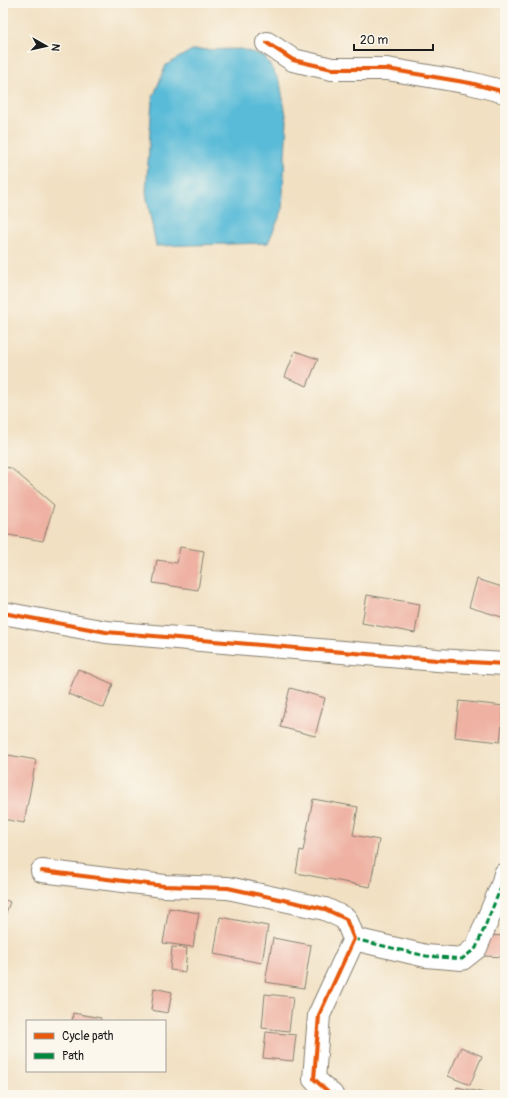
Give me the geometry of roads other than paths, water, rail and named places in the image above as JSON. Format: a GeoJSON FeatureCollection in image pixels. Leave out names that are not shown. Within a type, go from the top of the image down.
{"type":"FeatureCollection","features":[{"type":"Feature","properties":{"kind":"street"},"geometry":{"type":"LineString","coordinates":[[267,43],[294,60],[332,69],[387,69],[470,83],[505,92]]}},
{"type":"Feature","properties":{"kind":"street"},"geometry":{"type":"LineString","coordinates":[[3,612],[106,632],[505,664]]}},
{"type":"Feature","properties":{"kind":"street"},"geometry":{"type":"LineString","coordinates":[[42,871],[164,886],[228,888],[325,908],[346,919],[354,939],[319,1015],[314,1079],[332,1095]]}},
{"type":"Feature","properties":{"kind":"street"},"geometry":{"type":"LineString","coordinates":[[354,939],[426,956],[462,959],[476,948],[502,886],[505,874]]}},
{"type":"Feature","properties":{"kind":"water"},"geometry":{"type":"Polygon","coordinates":[[[242,49],[265,57],[280,82],[287,121],[282,211],[268,243],[156,246],[146,193],[152,100],[166,65],[192,50],[242,49]]]}}]}
